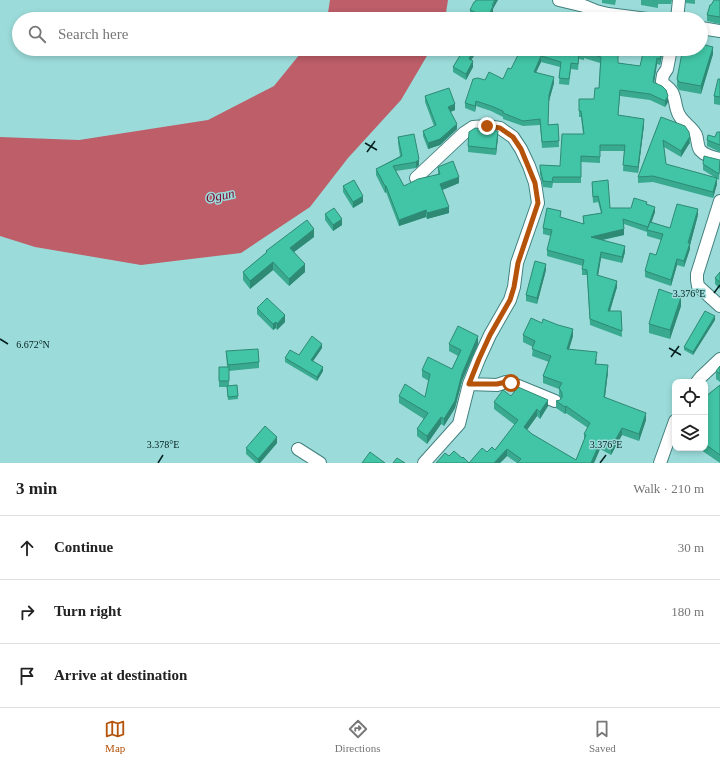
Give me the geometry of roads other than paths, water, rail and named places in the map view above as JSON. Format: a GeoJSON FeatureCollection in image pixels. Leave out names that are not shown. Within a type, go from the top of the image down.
{"type":"FeatureCollection","features":[{"type":"Feature","properties":{"kind":"street"},"geometry":{"type":"LineString","coordinates":[[559,0],[584,6],[600,12]]}},
{"type":"Feature","properties":{"kind":"street"},"geometry":{"type":"LineString","coordinates":[[678,12],[679,0]]}},
{"type":"Feature","properties":{"kind":"street"},"geometry":{"type":"LineString","coordinates":[[708,29],[720,31]]}},
{"type":"Feature","properties":{"kind":"street"},"geometry":{"type":"LineString","coordinates":[[670,56],[667,69],[663,75],[662,81],[672,93],[677,111],[682,121],[696,134],[700,150],[708,156],[720,159]]}},
{"type":"Feature","properties":{"kind":"street"},"geometry":{"type":"LineString","coordinates":[[416,178],[464,133],[473,128],[487,126],[500,128],[513,137],[521,149],[535,183],[538,203],[518,263],[510,300],[479,359],[469,384],[459,424],[424,463]]}},
{"type":"Feature","properties":{"kind":"street"},"geometry":{"type":"LineString","coordinates":[[720,201],[697,274],[697,280],[698,286],[720,306]]}},
{"type":"Feature","properties":{"kind":"street"},"geometry":{"type":"LineString","coordinates":[[699,379],[720,359]]}},
{"type":"Feature","properties":{"kind":"street"},"geometry":{"type":"LineString","coordinates":[[469,384],[497,384],[506,382],[555,401]]}},
{"type":"Feature","properties":{"kind":"street"},"geometry":{"type":"LineString","coordinates":[[660,463],[672,429]]}},
{"type":"Feature","properties":{"kind":"street"},"geometry":{"type":"LineString","coordinates":[[298,450],[320,463]]}},
{"type":"Feature","properties":{"kind":"water"},"geometry":{"type":"Polygon","coordinates":[[[330,0],[448,0],[446,12],[328,12],[330,0]]]}},
{"type":"Feature","properties":{"kind":"water","name":"Ogun"},"geometry":{"type":"Polygon","coordinates":[[[298,56],[427,56],[401,100],[348,158],[310,207],[241,253],[141,265],[35,247],[0,236],[0,137],[79,140],[208,120],[274,86],[298,56]]]}}]}
